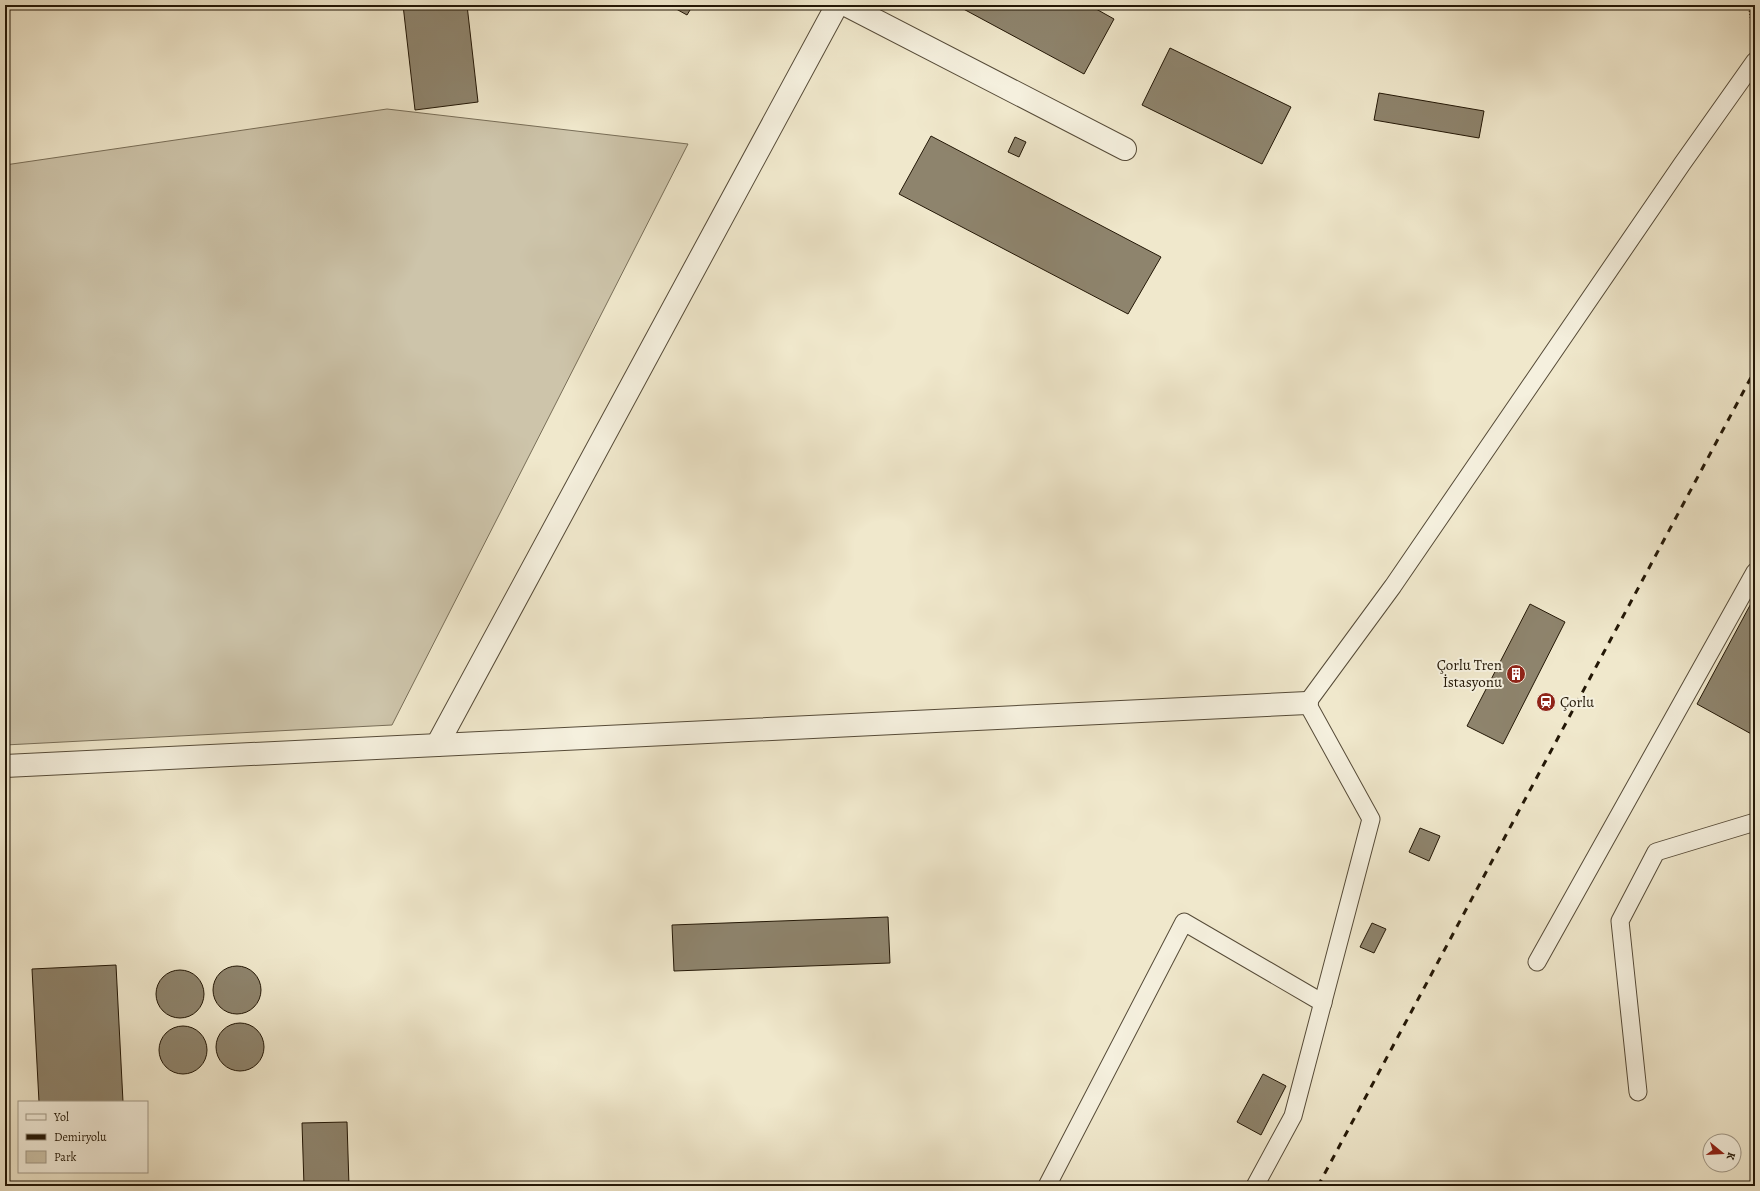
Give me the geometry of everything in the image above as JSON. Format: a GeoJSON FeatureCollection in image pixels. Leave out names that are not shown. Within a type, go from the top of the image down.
{"type":"FeatureCollection","features":[{"type":"Feature","properties":{"kind":"street"},"geometry":{"type":"LineString","coordinates":[[437,745],[837,5]]}},
{"type":"Feature","properties":{"kind":"street"},"geometry":{"type":"LineString","coordinates":[[846,5],[1125,149]]}},
{"type":"Feature","properties":{"kind":"street"},"geometry":{"type":"LineString","coordinates":[[5,766],[1307,702]]}},
{"type":"Feature","properties":{"kind":"lane"},"geometry":{"type":"LineString","coordinates":[[1255,1186],[1293,1116],[1371,819],[1307,702],[1393,586],[1682,164],[1755,61]]}},
{"type":"Feature","properties":{"kind":"lane"},"geometry":{"type":"LineString","coordinates":[[1537,962],[1755,572]]}},
{"type":"Feature","properties":{"kind":"lane"},"geometry":{"type":"LineString","coordinates":[[1638,1092],[1620,921],[1656,852],[1755,822]]}},
{"type":"Feature","properties":{"kind":"lane"},"geometry":{"type":"LineString","coordinates":[[1047,1186],[1184,922],[1323,1003]]}},
{"type":"Feature","properties":{"kind":"path"},"geometry":{"type":"LineString","coordinates":[[1749,5],[1754,42]]}},
{"type":"Feature","properties":{"kind":"green space"},"geometry":{"type":"Polygon","coordinates":[[[387,109],[688,144],[392,725],[5,745],[5,165],[387,109]]]}},
{"type":"Feature","properties":{"kind":"building"},"geometry":{"type":"Polygon","coordinates":[[[403,5],[467,5],[478,102],[415,110],[403,5]]]}},
{"type":"Feature","properties":{"kind":"building"},"geometry":{"type":"Polygon","coordinates":[[[669,5],[693,5],[687,15],[669,5]]]}},
{"type":"Feature","properties":{"kind":"building"},"geometry":{"type":"Polygon","coordinates":[[[956,5],[1089,5],[1114,19],[1084,74],[956,5]]]}},
{"type":"Feature","properties":{"kind":"building"},"geometry":{"type":"Polygon","coordinates":[[[1170,48],[1291,107],[1262,164],[1142,105],[1170,48]]]}},
{"type":"Feature","properties":{"kind":"building"},"geometry":{"type":"Polygon","coordinates":[[[1379,93],[1484,111],[1479,138],[1374,120],[1379,93]]]}},
{"type":"Feature","properties":{"kind":"building"},"geometry":{"type":"Polygon","coordinates":[[[931,136],[1161,257],[1128,314],[899,194],[931,136]]]}},
{"type":"Feature","properties":{"kind":"building"},"geometry":{"type":"Polygon","coordinates":[[[1015,137],[1026,142],[1019,157],[1008,152],[1015,137]]]}},
{"type":"Feature","properties":{"kind":"building"},"geometry":{"type":"Polygon","coordinates":[[[1755,596],[1755,736],[1697,704],[1755,596]]]}},
{"type":"Feature","properties":{"kind":"building","name":"Çorlu Tren İstasyonu"},"geometry":{"type":"Polygon","coordinates":[[[1530,604],[1565,622],[1503,744],[1467,726],[1530,604]]]}},
{"type":"Feature","properties":{"kind":"building"},"geometry":{"type":"Polygon","coordinates":[[[1420,828],[1440,836],[1429,861],[1409,852],[1420,828]]]}},
{"type":"Feature","properties":{"kind":"building"},"geometry":{"type":"Polygon","coordinates":[[[888,917],[890,963],[674,971],[672,925],[888,917]]]}},
{"type":"Feature","properties":{"kind":"building"},"geometry":{"type":"Polygon","coordinates":[[[1372,923],[1386,929],[1374,953],[1360,947],[1372,923]]]}},
{"type":"Feature","properties":{"kind":"building"},"geometry":{"type":"Polygon","coordinates":[[[116,965],[123,1101],[39,1101],[32,969],[116,965]]]}},
{"type":"Feature","properties":{"kind":"building"},"geometry":{"type":"Polygon","coordinates":[[[232,966],[242,966],[251,970],[257,976],[261,985],[261,995],[257,1004],[251,1010],[242,1014],[232,1014],[223,1010],[217,1004],[213,995],[213,985],[217,976],[223,970],[232,966]]]}},
{"type":"Feature","properties":{"kind":"building"},"geometry":{"type":"Polygon","coordinates":[[[175,970],[185,970],[194,974],[200,980],[204,989],[204,999],[200,1008],[194,1014],[185,1018],[175,1018],[166,1014],[160,1008],[156,999],[156,989],[160,980],[166,974],[175,970]]]}},
{"type":"Feature","properties":{"kind":"building"},"geometry":{"type":"Polygon","coordinates":[[[235,1023],[245,1023],[254,1027],[260,1033],[264,1042],[264,1052],[260,1061],[254,1067],[245,1071],[235,1071],[226,1067],[220,1061],[216,1052],[216,1042],[220,1033],[226,1027],[235,1023]]]}},
{"type":"Feature","properties":{"kind":"building"},"geometry":{"type":"Polygon","coordinates":[[[178,1026],[188,1026],[197,1030],[203,1036],[207,1045],[207,1055],[203,1064],[197,1070],[188,1074],[178,1074],[169,1070],[163,1064],[159,1055],[159,1045],[163,1036],[169,1030],[178,1026]]]}},
{"type":"Feature","properties":{"kind":"building"},"geometry":{"type":"Polygon","coordinates":[[[1263,1074],[1286,1086],[1261,1135],[1237,1122],[1263,1074]]]}},
{"type":"Feature","properties":{"kind":"building"},"geometry":{"type":"Polygon","coordinates":[[[347,1122],[349,1186],[304,1186],[302,1123],[347,1122]]]}},
{"type":"Feature","properties":{"kind":"railway"},"geometry":{"type":"LineString","coordinates":[[1318,1186],[1755,370]]}},
{"type":"Feature","properties":{"kind":"place","name":"Çorlu Tren İstasyonu"},"geometry":{"type":"Point","coordinates":[1516,674]}},
{"type":"Feature","properties":{"kind":"place","name":"Çorlu"},"geometry":{"type":"Point","coordinates":[1546,702]}}]}
